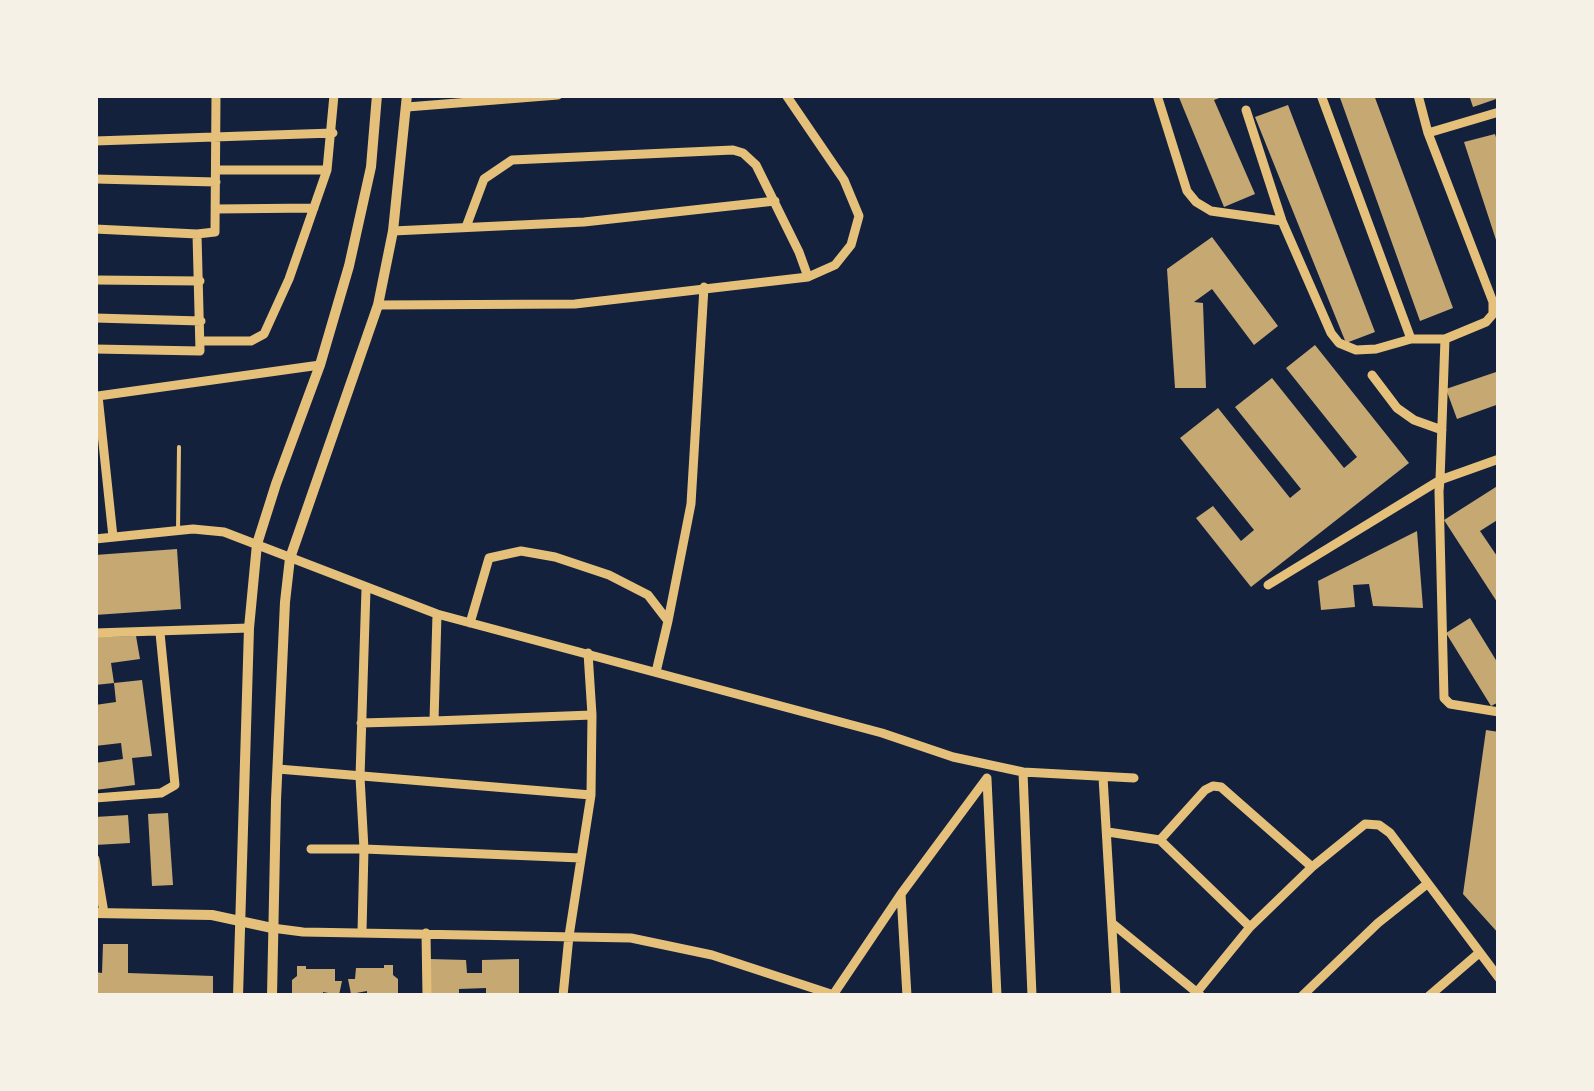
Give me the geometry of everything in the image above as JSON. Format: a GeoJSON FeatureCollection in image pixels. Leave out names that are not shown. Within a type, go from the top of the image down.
{"type":"FeatureCollection","features":[{"type":"Feature","properties":{"kind":"street"},"geometry":{"type":"LineString","coordinates":[[95,229],[214,233],[216,95]]}},
{"type":"Feature","properties":{"kind":"street"},"geometry":{"type":"LineString","coordinates":[[202,342],[251,341],[262,336],[289,279],[328,170],[334,95]]}},
{"type":"Feature","properties":{"kind":"street"},"geometry":{"type":"LineString","coordinates":[[238,996],[249,628],[257,544],[320,365],[349,266],[371,167],[377,95]]}},
{"type":"Feature","properties":{"kind":"street"},"geometry":{"type":"LineString","coordinates":[[272,996],[278,770],[290,558],[378,305],[392,231],[407,101],[558,95]]}},
{"type":"Feature","properties":{"kind":"street"},"geometry":{"type":"LineString","coordinates":[[378,305],[576,304],[808,277],[835,265],[851,245],[859,216],[844,180],[786,95]]}},
{"type":"Feature","properties":{"kind":"street"},"geometry":{"type":"LineString","coordinates":[[1157,95],[1188,190],[1196,202],[1211,211],[1282,221]]}},
{"type":"Feature","properties":{"kind":"street"},"geometry":{"type":"LineString","coordinates":[[1321,95],[1411,339]]}},
{"type":"Feature","properties":{"kind":"street"},"geometry":{"type":"LineString","coordinates":[[1246,110],[1282,221],[1331,333],[1356,350],[1411,339],[1445,340],[1486,322],[1493,314],[1493,302],[1428,133],[1418,95]]}},
{"type":"Feature","properties":{"kind":"street"},"geometry":{"type":"LineString","coordinates":[[1428,133],[1499,112]]}},
{"type":"Feature","properties":{"kind":"street"},"geometry":{"type":"LineString","coordinates":[[95,141],[333,133]]}},
{"type":"Feature","properties":{"kind":"street"},"geometry":{"type":"LineString","coordinates":[[466,227],[484,179],[512,160],[732,150],[743,152],[756,165],[808,277]]}},
{"type":"Feature","properties":{"kind":"street"},"geometry":{"type":"LineString","coordinates":[[216,170],[328,170]]}},
{"type":"Feature","properties":{"kind":"street"},"geometry":{"type":"LineString","coordinates":[[95,178],[216,182]]}},
{"type":"Feature","properties":{"kind":"street"},"geometry":{"type":"LineString","coordinates":[[392,231],[584,222],[775,201]]}},
{"type":"Feature","properties":{"kind":"street"},"geometry":{"type":"LineString","coordinates":[[216,209],[314,208]]}},
{"type":"Feature","properties":{"kind":"street"},"geometry":{"type":"LineString","coordinates":[[95,349],[200,351],[197,234]]}},
{"type":"Feature","properties":{"kind":"street"},"geometry":{"type":"LineString","coordinates":[[95,280],[200,281]]}},
{"type":"Feature","properties":{"kind":"street"},"geometry":{"type":"LineString","coordinates":[[656,672],[691,504],[704,287]]}},
{"type":"Feature","properties":{"kind":"street"},"geometry":{"type":"LineString","coordinates":[[95,318],[201,321]]}},
{"type":"Feature","properties":{"kind":"street"},"geometry":{"type":"LineString","coordinates":[[1445,340],[1440,480],[1444,698],[1450,704],[1499,712]]}},
{"type":"Feature","properties":{"kind":"street"},"geometry":{"type":"LineString","coordinates":[[98,396],[320,365]]}},
{"type":"Feature","properties":{"kind":"street"},"geometry":{"type":"LineString","coordinates":[[1372,375],[1397,408],[1414,420],[1442,430]]}},
{"type":"Feature","properties":{"kind":"street"},"geometry":{"type":"LineString","coordinates":[[95,384],[113,538]]}},
{"type":"Feature","properties":{"kind":"street"},"geometry":{"type":"LineString","coordinates":[[1268,585],[1440,480],[1499,459]]}},
{"type":"Feature","properties":{"kind":"street"},"geometry":{"type":"LineString","coordinates":[[95,539],[178,531],[224,532],[437,614],[882,733],[987,772],[1134,778]]}},
{"type":"Feature","properties":{"kind":"street"},"geometry":{"type":"LineString","coordinates":[[470,623],[488,560],[521,551],[555,557],[639,589],[668,621]]}},
{"type":"Feature","properties":{"kind":"street"},"geometry":{"type":"LineString","coordinates":[[362,932],[364,850],[360,777],[366,589]]}},
{"type":"Feature","properties":{"kind":"street"},"geometry":{"type":"LineString","coordinates":[[434,721],[437,614]]}},
{"type":"Feature","properties":{"kind":"street"},"geometry":{"type":"LineString","coordinates":[[95,633],[249,628]]}},
{"type":"Feature","properties":{"kind":"street"},"geometry":{"type":"LineString","coordinates":[[95,798],[160,793],[175,785],[160,633]]}},
{"type":"Feature","properties":{"kind":"street"},"geometry":{"type":"LineString","coordinates":[[563,996],[568,936],[591,795],[588,653]]}},
{"type":"Feature","properties":{"kind":"street"},"geometry":{"type":"LineString","coordinates":[[361,723],[592,715]]}},
{"type":"Feature","properties":{"kind":"street"},"geometry":{"type":"LineString","coordinates":[[278,770],[591,795]]}},
{"type":"Feature","properties":{"kind":"street"},"geometry":{"type":"LineString","coordinates":[[95,859],[99,913],[198,914],[303,932],[631,938],[668,944],[834,995],[987,772]]}},
{"type":"Feature","properties":{"kind":"street"},"geometry":{"type":"LineString","coordinates":[[987,772],[997,996]]}},
{"type":"Feature","properties":{"kind":"street"},"geometry":{"type":"LineString","coordinates":[[1022,772],[1032,996]]}},
{"type":"Feature","properties":{"kind":"street"},"geometry":{"type":"LineString","coordinates":[[1103,777],[1116,996]]}},
{"type":"Feature","properties":{"kind":"street"},"geometry":{"type":"LineString","coordinates":[[1160,840],[1205,790],[1221,787],[1312,867]]}},
{"type":"Feature","properties":{"kind":"street"},"geometry":{"type":"LineString","coordinates":[[1113,924],[1199,994],[1250,928],[1312,867],[1358,828],[1378,825],[1390,833],[1499,978]]}},
{"type":"Feature","properties":{"kind":"street"},"geometry":{"type":"LineString","coordinates":[[1108,832],[1160,840],[1250,928]]}},
{"type":"Feature","properties":{"kind":"street"},"geometry":{"type":"LineString","coordinates":[[311,849],[581,858]]}},
{"type":"Feature","properties":{"kind":"street"},"geometry":{"type":"LineString","coordinates":[[1302,996],[1378,923],[1426,884]]}},
{"type":"Feature","properties":{"kind":"street"},"geometry":{"type":"LineString","coordinates":[[901,894],[907,996]]}},
{"type":"Feature","properties":{"kind":"street"},"geometry":{"type":"LineString","coordinates":[[426,933],[427,996]]}},
{"type":"Feature","properties":{"kind":"street"},"geometry":{"type":"LineString","coordinates":[[1429,996],[1479,953]]}},
{"type":"Feature","properties":{"kind":"lane"},"geometry":{"type":"LineString","coordinates":[[178,531],[179,447]]}},
{"type":"Feature","properties":{"kind":"building"},"geometry":{"type":"Polygon","coordinates":[[[1178,95],[1227,95],[1214,100],[1255,194],[1224,207],[1178,95]]]}},
{"type":"Feature","properties":{"kind":"building"},"geometry":{"type":"Polygon","coordinates":[[[1339,95],[1374,95],[1453,308],[1420,321],[1339,95]]]}},
{"type":"Feature","properties":{"kind":"building"},"geometry":{"type":"Polygon","coordinates":[[[1469,95],[1499,95],[1499,98],[1473,107],[1469,95]]]}},
{"type":"Feature","properties":{"kind":"building"},"geometry":{"type":"Polygon","coordinates":[[[1288,105],[1375,332],[1346,343],[1255,117],[1288,105]]]}},
{"type":"Feature","properties":{"kind":"building"},"geometry":{"type":"Polygon","coordinates":[[[1495,134],[1499,147],[1498,246],[1464,142],[1495,134]]]}},
{"type":"Feature","properties":{"kind":"building"},"geometry":{"type":"Polygon","coordinates":[[[1212,237],[1278,326],[1254,345],[1212,289],[1194,302],[1203,303],[1206,388],[1175,388],[1167,269],[1212,237]]]}},
{"type":"Feature","properties":{"kind":"building"},"geometry":{"type":"Polygon","coordinates":[[[1315,345],[1409,463],[1251,587],[1196,518],[1213,506],[1241,541],[1254,530],[1180,438],[1218,408],[1290,498],[1301,489],[1235,407],[1272,378],[1344,468],[1357,457],[1286,368],[1315,345]]]}},
{"type":"Feature","properties":{"kind":"building"},"geometry":{"type":"Polygon","coordinates":[[[1499,371],[1499,404],[1457,419],[1446,389],[1499,371]]]}},
{"type":"Feature","properties":{"kind":"building"},"geometry":{"type":"Polygon","coordinates":[[[1499,485],[1499,519],[1480,531],[1499,559],[1499,605],[1444,520],[1499,485]]]}},
{"type":"Feature","properties":{"kind":"building"},"geometry":{"type":"Polygon","coordinates":[[[1417,531],[1423,608],[1373,606],[1369,584],[1353,585],[1355,607],[1321,610],[1318,581],[1417,531]]]}},
{"type":"Feature","properties":{"kind":"building"},"geometry":{"type":"Polygon","coordinates":[[[177,549],[181,609],[95,615],[95,555],[177,549]]]}},
{"type":"Feature","properties":{"kind":"building"},"geometry":{"type":"Polygon","coordinates":[[[1470,618],[1499,665],[1499,702],[1491,706],[1446,633],[1470,618]]]}},
{"type":"Feature","properties":{"kind":"building"},"geometry":{"type":"Polygon","coordinates":[[[136,636],[140,659],[111,663],[114,683],[95,685],[95,637],[136,636]]]}},
{"type":"Feature","properties":{"kind":"building"},"geometry":{"type":"Polygon","coordinates":[[[142,680],[152,756],[132,758],[135,785],[95,790],[95,763],[123,759],[121,743],[95,746],[95,705],[116,702],[114,683],[142,680]]]}},
{"type":"Feature","properties":{"kind":"building"},"geometry":{"type":"Polygon","coordinates":[[[1486,730],[1499,732],[1499,934],[1463,894],[1486,730]]]}},
{"type":"Feature","properties":{"kind":"building"},"geometry":{"type":"Polygon","coordinates":[[[168,813],[173,885],[152,886],[148,814],[168,813]]]}},
{"type":"Feature","properties":{"kind":"building"},"geometry":{"type":"Polygon","coordinates":[[[128,815],[130,843],[95,845],[95,817],[128,815]]]}},
{"type":"Feature","properties":{"kind":"building"},"geometry":{"type":"Polygon","coordinates":[[[103,944],[128,944],[128,973],[213,976],[213,996],[95,996],[95,972],[102,973],[103,944]]]}},
{"type":"Feature","properties":{"kind":"building"},"geometry":{"type":"Polygon","coordinates":[[[429,959],[466,960],[467,973],[482,973],[482,960],[519,959],[519,996],[486,996],[486,988],[459,989],[459,996],[429,996],[429,959]]]}},
{"type":"Feature","properties":{"kind":"building"},"geometry":{"type":"Polygon","coordinates":[[[393,965],[398,996],[367,996],[367,991],[351,994],[348,979],[355,979],[356,968],[393,965]]]}},
{"type":"Feature","properties":{"kind":"building"},"geometry":{"type":"Polygon","coordinates":[[[297,966],[335,969],[335,981],[342,981],[339,995],[323,992],[323,996],[292,996],[297,966]]]}}]}
